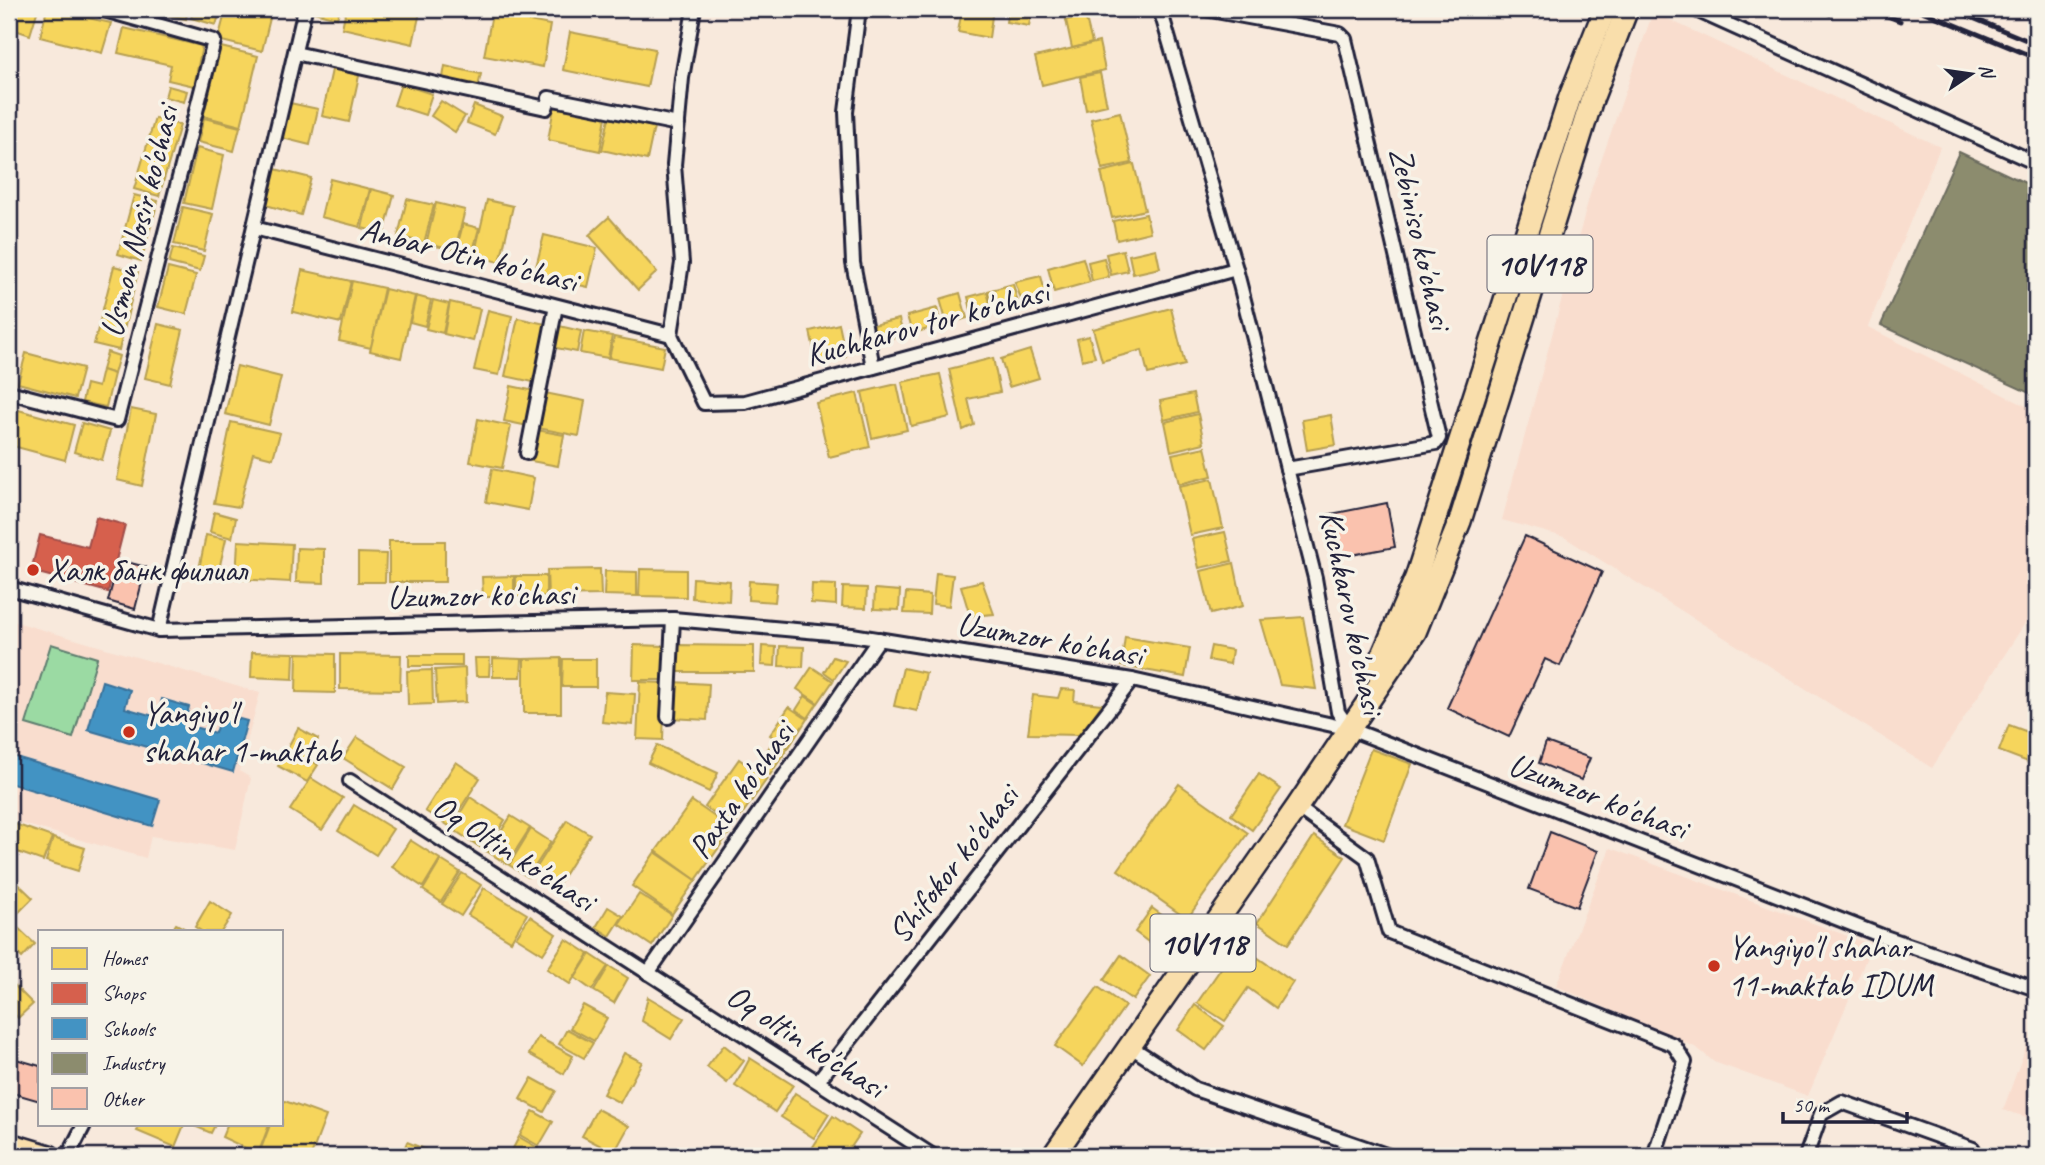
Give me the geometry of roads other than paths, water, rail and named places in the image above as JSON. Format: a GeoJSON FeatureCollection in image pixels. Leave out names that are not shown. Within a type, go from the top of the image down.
{"type":"FeatureCollection","features":[{"type":"Feature","properties":{"kind":"main road","name":"10V118"},"geometry":{"type":"LineString","coordinates":[[1350,729],[1399,620],[1438,513],[1570,97],[1605,9]]}},
{"type":"Feature","properties":{"kind":"main road","name":"10V118"},"geometry":{"type":"LineString","coordinates":[[1350,729],[1415,632],[1460,521],[1591,102],[1627,9]]}},
{"type":"Feature","properties":{"kind":"main road","name":"Kuchkarov ko'chasi"},"geometry":{"type":"LineString","coordinates":[[1053,1156],[1350,729]]}},
{"type":"Feature","properties":{"kind":"main road"},"geometry":{"type":"LineString","coordinates":[[9,1144],[49,1156]]}},
{"type":"Feature","properties":{"kind":"street","name":"Usmon Nosir ko'chasi"},"geometry":{"type":"LineString","coordinates":[[9,392],[117,420],[214,41],[101,9]]}},
{"type":"Feature","properties":{"kind":"street"},"geometry":{"type":"LineString","coordinates":[[159,630],[305,9]]}},
{"type":"Feature","properties":{"kind":"street"},"geometry":{"type":"LineString","coordinates":[[671,335],[682,263],[674,165],[694,9]]}},
{"type":"Feature","properties":{"kind":"street"},"geometry":{"type":"LineString","coordinates":[[859,9],[846,112],[853,263],[873,367]]}},
{"type":"Feature","properties":{"kind":"street"},"geometry":{"type":"LineString","coordinates":[[1161,9],[1169,9]]}},
{"type":"Feature","properties":{"kind":"street","name":"Kuchkarov ko'chasi"},"geometry":{"type":"LineString","coordinates":[[1161,9],[1236,269],[1315,578],[1338,712],[1350,729]]}},
{"type":"Feature","properties":{"kind":"street","name":"Zebiniso ko'chasi"},"geometry":{"type":"LineString","coordinates":[[1205,9],[1340,34],[1345,39],[1438,438],[1436,443],[1287,469]]}},
{"type":"Feature","properties":{"kind":"street"},"geometry":{"type":"LineString","coordinates":[[1694,9],[2036,163]]}},
{"type":"Feature","properties":{"kind":"street"},"geometry":{"type":"LineString","coordinates":[[295,53],[546,108],[549,98],[678,124]]}},
{"type":"Feature","properties":{"kind":"street","name":"Anbar Otin ko'chasi"},"geometry":{"type":"LineString","coordinates":[[254,228],[671,335]]}},
{"type":"Feature","properties":{"kind":"street","name":"Kuchkarov tor ko'chasi"},"geometry":{"type":"LineString","coordinates":[[671,335],[704,403],[746,402],[1236,269]]}},
{"type":"Feature","properties":{"kind":"street"},"geometry":{"type":"LineString","coordinates":[[527,453],[556,306]]}},
{"type":"Feature","properties":{"kind":"street","name":"Uzumzor ko'chasi"},"geometry":{"type":"LineString","coordinates":[[9,588],[159,630],[673,619],[879,639],[1132,680],[1350,729],[1882,936],[2036,989]]}},
{"type":"Feature","properties":{"kind":"street"},"geometry":{"type":"LineString","coordinates":[[668,717],[673,619]]}},
{"type":"Feature","properties":{"kind":"street","name":"Paxta ko'chasi"},"geometry":{"type":"LineString","coordinates":[[648,973],[879,639]]}},
{"type":"Feature","properties":{"kind":"street","name":"Shifokor ko'chasi"},"geometry":{"type":"LineString","coordinates":[[818,1081],[1132,680]]}},
{"type":"Feature","properties":{"kind":"street","name":"Oq Oltin ko'chasi"},"geometry":{"type":"LineString","coordinates":[[350,781],[648,973]]}},
{"type":"Feature","properties":{"kind":"street"},"geometry":{"type":"LineString","coordinates":[[1297,807],[1367,858],[1389,932],[1674,1045],[1685,1062],[1654,1156]]}},
{"type":"Feature","properties":{"kind":"street","name":"Oq oltin ko'chasi"},"geometry":{"type":"LineString","coordinates":[[648,973],[933,1156]]}},
{"type":"Feature","properties":{"kind":"street"},"geometry":{"type":"LineString","coordinates":[[1130,1047],[1195,1089],[1389,1156]]}},
{"type":"Feature","properties":{"kind":"street"},"geometry":{"type":"LineString","coordinates":[[1807,1156],[1821,1114],[1842,1102],[1973,1149],[1970,1156]]}},
{"type":"Feature","properties":{"kind":"street"},"geometry":{"type":"LineString","coordinates":[[68,1156],[83,1126]]}},
{"type":"Feature","properties":{"kind":"railway"},"geometry":{"type":"LineString","coordinates":[[1821,9],[1830,14]]}},
{"type":"Feature","properties":{"kind":"railway"},"geometry":{"type":"LineString","coordinates":[[1870,9],[1900,21]]}},
{"type":"Feature","properties":{"kind":"railway"},"geometry":{"type":"LineString","coordinates":[[1917,9],[2036,58]]}},
{"type":"Feature","properties":{"kind":"railway"},"geometry":{"type":"LineString","coordinates":[[1951,9],[2036,44]]}},
{"type":"Feature","properties":{"kind":"place","name":"Халк банк филиал"},"geometry":{"type":"Point","coordinates":[33,570]}},
{"type":"Feature","properties":{"kind":"place","name":"Yangiyo'l shahar 1-maktab"},"geometry":{"type":"Point","coordinates":[129,732]}},
{"type":"Feature","properties":{"kind":"place","name":"Yangiyo'l shahar 11-maktab IDUM"},"geometry":{"type":"Point","coordinates":[1714,966]}}]}
